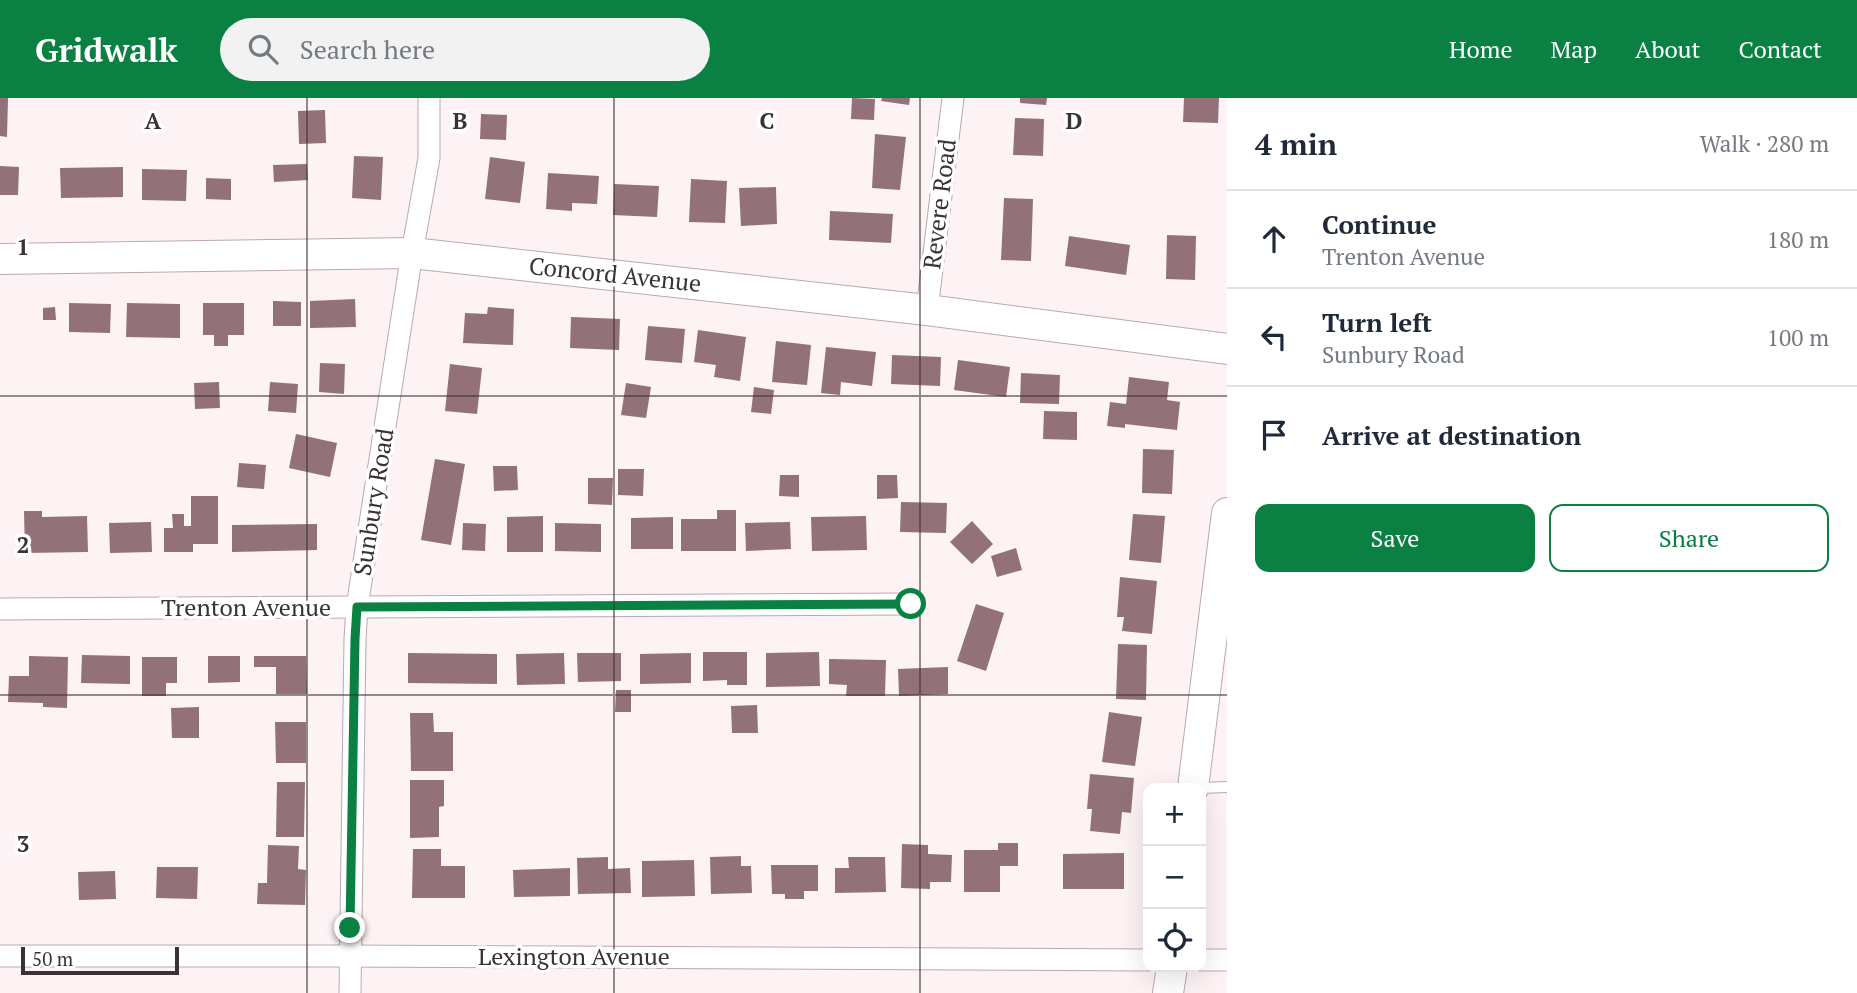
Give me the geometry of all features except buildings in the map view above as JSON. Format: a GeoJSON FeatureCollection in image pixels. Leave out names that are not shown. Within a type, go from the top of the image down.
{"type":"FeatureCollection","features":[{"type":"Feature","properties":{"kind":"street","name":"Sunbury Road"},"geometry":{"type":"LineString","coordinates":[[350,993],[357,607],[429,158],[429,98]]}},
{"type":"Feature","properties":{"kind":"street","name":"Revere Road"},"geometry":{"type":"LineString","coordinates":[[927,310],[953,98]]}},
{"type":"Feature","properties":{"kind":"street","name":"Concord Avenue"},"geometry":{"type":"LineString","coordinates":[[0,259],[412,253],[927,310],[1227,349]]}},
{"type":"Feature","properties":{"kind":"street"},"geometry":{"type":"LineString","coordinates":[[1194,783],[1227,513]]}},
{"type":"Feature","properties":{"kind":"street","name":"Trenton Avenue"},"geometry":{"type":"LineString","coordinates":[[0,610],[911,604]]}},
{"type":"Feature","properties":{"kind":"street","name":"Lexington Avenue"},"geometry":{"type":"LineString","coordinates":[[0,956],[1143,960]]}},
{"type":"Feature","properties":{"kind":"street"},"geometry":{"type":"LineString","coordinates":[[1206,960],[1227,960]]}},
{"type":"Feature","properties":{"kind":"street"},"geometry":{"type":"LineString","coordinates":[[1168,993],[1171,972]]}},
{"type":"Feature","properties":{"kind":"lane"},"geometry":{"type":"LineString","coordinates":[[1206,788],[1227,787]]}},
{"type":"Feature","properties":{"kind":"route"},"geometry":{"type":"LineString","coordinates":[[350,928],[357,607],[911,604]]}}]}
